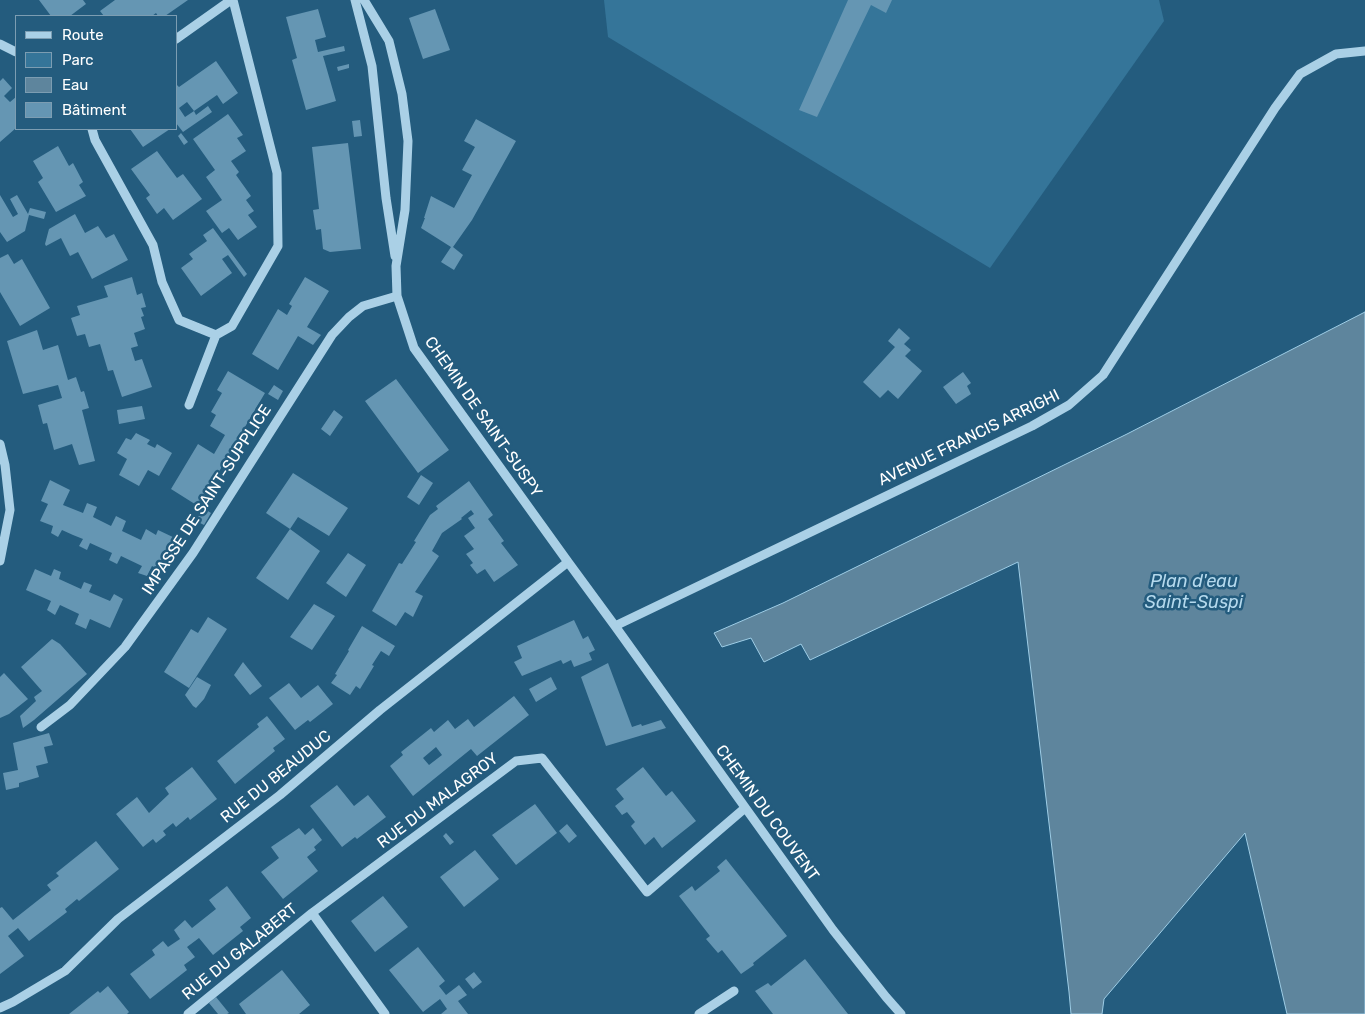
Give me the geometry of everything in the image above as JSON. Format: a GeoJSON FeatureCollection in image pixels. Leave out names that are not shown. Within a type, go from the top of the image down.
{"type":"FeatureCollection","features":[{"type":"Feature","properties":{"kind":"street"},"geometry":{"type":"LineString","coordinates":[[178,38],[232,0],[276,173],[278,246],[232,326],[216,335],[189,405]]}},
{"type":"Feature","properties":{"kind":"street"},"geometry":{"type":"LineString","coordinates":[[355,0],[372,66],[386,198],[396,266]]}},
{"type":"Feature","properties":{"kind":"street","name":"CHEMIN DE SAINT-SUSPY"},"geometry":{"type":"LineString","coordinates":[[364,0],[389,41],[402,94],[408,141],[405,210],[396,266],[396,296],[414,348],[616,626]]}},
{"type":"Feature","properties":{"kind":"street"},"geometry":{"type":"LineString","coordinates":[[0,44],[15,52]]}},
{"type":"Feature","properties":{"kind":"street","name":"AVENUE FRANCIS ARRIGHI"},"geometry":{"type":"LineString","coordinates":[[616,626],[1070,406],[1103,375],[1300,74],[1336,54],[1365,51]]}},
{"type":"Feature","properties":{"kind":"street"},"geometry":{"type":"LineString","coordinates":[[92,130],[95,140],[154,245],[162,282],[179,320],[216,335]]}},
{"type":"Feature","properties":{"kind":"street","name":"IMPASSE DE SAINT-SUPPLICE"},"geometry":{"type":"LineString","coordinates":[[41,727],[70,705],[125,647],[193,553],[332,335],[349,317],[364,306],[396,296]]}},
{"type":"Feature","properties":{"kind":"street"},"geometry":{"type":"LineString","coordinates":[[0,444],[5,465],[10,510],[0,561]]}},
{"type":"Feature","properties":{"kind":"street","name":"RUE DU BEAUDUC"},"geometry":{"type":"LineString","coordinates":[[0,1008],[65,971],[118,919],[280,795],[380,710],[568,562]]}},
{"type":"Feature","properties":{"kind":"street","name":"CHEMIN DU COUVENT"},"geometry":{"type":"LineString","coordinates":[[616,626],[832,930],[901,1014]]}},
{"type":"Feature","properties":{"kind":"street","name":"RUE DU MALAGROY"},"geometry":{"type":"LineString","coordinates":[[312,913],[516,761],[542,758],[647,892],[745,808]]}},
{"type":"Feature","properties":{"kind":"street"},"geometry":{"type":"LineString","coordinates":[[312,913],[385,1014]]}},
{"type":"Feature","properties":{"kind":"street","name":"RUE DU GALABERT"},"geometry":{"type":"LineString","coordinates":[[188,1014],[312,913]]}},
{"type":"Feature","properties":{"kind":"street"},"geometry":{"type":"LineString","coordinates":[[699,1014],[734,991]]}},
{"type":"Feature","properties":{"kind":"green space"},"geometry":{"type":"Polygon","coordinates":[[[604,0],[1159,0],[1164,21],[990,268],[608,37],[604,0]]]}},
{"type":"Feature","properties":{"kind":"water","name":"Plan d'eau Saint-Suspi"},"geometry":{"type":"Polygon","coordinates":[[[1365,312],[1365,1014],[1287,1014],[1245,833],[1104,999],[1102,1014],[1071,1014],[1018,562],[810,660],[801,644],[764,662],[751,638],[722,647],[714,633],[783,603],[1127,434],[1365,312]]]}},
{"type":"Feature","properties":{"kind":"building"},"geometry":{"type":"Polygon","coordinates":[[[39,0],[83,0],[86,4],[71,15],[50,15],[39,0]]]}},
{"type":"Feature","properties":{"kind":"building"},"geometry":{"type":"Polygon","coordinates":[[[115,0],[188,0],[166,15],[157,15],[156,13],[153,15],[103,15],[100,11],[115,0]]]}},
{"type":"Feature","properties":{"kind":"building"},"geometry":{"type":"Polygon","coordinates":[[[848,0],[892,0],[886,13],[871,5],[817,117],[799,110],[848,0]]]}},
{"type":"Feature","properties":{"kind":"building"},"geometry":{"type":"Polygon","coordinates":[[[318,9],[326,37],[315,40],[318,52],[344,46],[345,51],[323,56],[336,101],[306,110],[292,60],[297,58],[286,17],[318,9]]]}},
{"type":"Feature","properties":{"kind":"building"},"geometry":{"type":"Polygon","coordinates":[[[435,9],[450,50],[423,59],[409,18],[435,9]]]}},
{"type":"Feature","properties":{"kind":"building"},"geometry":{"type":"Polygon","coordinates":[[[216,61],[238,93],[223,104],[217,95],[194,111],[196,115],[208,106],[212,112],[183,132],[178,126],[178,86],[216,61]],[[187,102],[179,108],[185,117],[194,111],[187,102]]]}},
{"type":"Feature","properties":{"kind":"building"},"geometry":{"type":"Polygon","coordinates":[[[349,64],[349,68],[338,71],[337,67],[349,64]]]}},
{"type":"Feature","properties":{"kind":"building"},"geometry":{"type":"Polygon","coordinates":[[[3,78],[12,88],[4,96],[10,102],[15,98],[15,129],[0,142],[0,81],[3,78]]]}},
{"type":"Feature","properties":{"kind":"building"},"geometry":{"type":"Polygon","coordinates":[[[228,114],[243,135],[237,138],[246,151],[231,161],[239,172],[236,175],[251,196],[246,200],[254,211],[248,215],[257,227],[238,240],[229,228],[222,233],[206,211],[222,200],[206,177],[215,170],[193,139],[228,114]]]}},
{"type":"Feature","properties":{"kind":"building"},"geometry":{"type":"Polygon","coordinates":[[[476,119],[516,141],[472,220],[453,247],[463,255],[454,270],[441,262],[451,247],[421,228],[431,196],[454,208],[472,175],[462,170],[475,147],[464,141],[476,119]]]}},
{"type":"Feature","properties":{"kind":"building"},"geometry":{"type":"Polygon","coordinates":[[[360,120],[362,136],[354,137],[352,121],[360,120]]]}},
{"type":"Feature","properties":{"kind":"building"},"geometry":{"type":"Polygon","coordinates":[[[131,130],[168,130],[143,147],[131,130]]]}},
{"type":"Feature","properties":{"kind":"building"},"geometry":{"type":"Polygon","coordinates":[[[181,133],[188,142],[184,145],[178,136],[181,133]]]}},
{"type":"Feature","properties":{"kind":"building"},"geometry":{"type":"Polygon","coordinates":[[[348,143],[361,249],[330,252],[323,249],[321,229],[316,230],[313,210],[319,209],[312,147],[348,143]]]}},
{"type":"Feature","properties":{"kind":"building"},"geometry":{"type":"Polygon","coordinates":[[[58,146],[69,166],[73,163],[83,182],[79,185],[86,196],[56,212],[38,182],[43,178],[33,161],[58,146]]]}},
{"type":"Feature","properties":{"kind":"building"},"geometry":{"type":"Polygon","coordinates":[[[157,151],[177,178],[183,174],[202,199],[173,220],[164,208],[157,214],[146,198],[150,195],[131,169],[157,151]]]}},
{"type":"Feature","properties":{"kind":"building"},"geometry":{"type":"Polygon","coordinates":[[[0,195],[13,217],[18,214],[10,199],[17,195],[28,214],[30,208],[46,212],[44,219],[29,215],[25,231],[7,242],[0,232],[0,195]]]}},
{"type":"Feature","properties":{"kind":"building"},"geometry":{"type":"Polygon","coordinates":[[[75,214],[85,233],[98,226],[106,238],[114,234],[128,260],[92,279],[78,252],[70,256],[61,238],[46,246],[49,229],[75,214]]]}},
{"type":"Feature","properties":{"kind":"building"},"geometry":{"type":"Polygon","coordinates":[[[213,228],[247,274],[244,277],[228,255],[222,259],[232,273],[201,296],[181,268],[193,259],[189,254],[207,241],[203,235],[213,228]]]}},
{"type":"Feature","properties":{"kind":"building"},"geometry":{"type":"Polygon","coordinates":[[[8,254],[14,264],[22,259],[50,308],[20,326],[0,292],[0,258],[8,254]]]}},
{"type":"Feature","properties":{"kind":"building"},"geometry":{"type":"Polygon","coordinates":[[[132,277],[137,295],[142,293],[146,307],[141,308],[144,316],[141,317],[145,329],[134,333],[138,346],[131,348],[135,361],[142,359],[152,387],[122,397],[113,370],[108,371],[100,344],[89,347],[85,334],[77,336],[71,318],[80,315],[77,306],[108,297],[104,286],[132,277]]]}},
{"type":"Feature","properties":{"kind":"building"},"geometry":{"type":"Polygon","coordinates":[[[305,277],[329,291],[307,327],[321,335],[313,345],[298,336],[278,370],[252,354],[278,309],[287,315],[292,306],[289,304],[305,277]]]}},
{"type":"Feature","properties":{"kind":"building"},"geometry":{"type":"Polygon","coordinates":[[[899,328],[910,338],[904,344],[911,350],[905,356],[922,371],[898,399],[888,390],[880,398],[863,382],[895,347],[888,341],[899,328]]]}},
{"type":"Feature","properties":{"kind":"building"},"geometry":{"type":"Polygon","coordinates":[[[37,330],[43,350],[58,345],[68,380],[76,377],[81,392],[84,391],[89,408],[82,410],[95,461],[79,465],[72,444],[54,450],[47,423],[43,424],[38,405],[62,398],[58,385],[23,394],[7,341],[37,330]]]}},
{"type":"Feature","properties":{"kind":"building"},"geometry":{"type":"Polygon","coordinates":[[[228,371],[265,393],[198,506],[171,489],[198,444],[214,454],[225,435],[210,426],[216,415],[211,412],[222,393],[217,390],[228,371]]]}},
{"type":"Feature","properties":{"kind":"building"},"geometry":{"type":"Polygon","coordinates":[[[963,372],[971,383],[967,386],[971,394],[956,404],[943,387],[963,372]]]}},
{"type":"Feature","properties":{"kind":"building"},"geometry":{"type":"Polygon","coordinates":[[[396,379],[449,450],[418,473],[365,401],[396,379]]]}},
{"type":"Feature","properties":{"kind":"building"},"geometry":{"type":"Polygon","coordinates":[[[274,385],[283,391],[278,400],[268,394],[274,385]]]}},
{"type":"Feature","properties":{"kind":"building"},"geometry":{"type":"Polygon","coordinates":[[[142,406],[145,419],[119,424],[117,410],[142,406]]]}},
{"type":"Feature","properties":{"kind":"building"},"geometry":{"type":"Polygon","coordinates":[[[334,410],[343,417],[330,436],[321,429],[334,410]]]}},
{"type":"Feature","properties":{"kind":"building"},"geometry":{"type":"Polygon","coordinates":[[[136,433],[150,440],[147,444],[155,448],[157,444],[172,453],[159,476],[148,470],[139,486],[119,475],[127,459],[117,453],[126,438],[131,440],[136,433]]]}},
{"type":"Feature","properties":{"kind":"building"},"geometry":{"type":"Polygon","coordinates":[[[293,473],[348,508],[329,536],[298,517],[290,529],[266,513],[293,473]]]}},
{"type":"Feature","properties":{"kind":"building"},"geometry":{"type":"Polygon","coordinates":[[[421,475],[433,483],[419,505],[407,497],[421,475]]]}},
{"type":"Feature","properties":{"kind":"building"},"geometry":{"type":"Polygon","coordinates":[[[50,480],[70,490],[63,505],[83,513],[87,503],[97,507],[93,517],[111,526],[116,516],[126,521],[122,531],[141,540],[146,529],[156,535],[158,530],[177,539],[156,568],[152,566],[147,576],[138,573],[142,566],[121,556],[117,564],[109,560],[112,553],[90,543],[87,550],[79,546],[83,539],[62,530],[58,537],[51,533],[53,526],[40,521],[48,504],[41,501],[50,480]]]}},
{"type":"Feature","properties":{"kind":"building"},"geometry":{"type":"Polygon","coordinates":[[[469,481],[493,515],[488,519],[504,541],[501,543],[518,565],[494,582],[485,569],[477,574],[470,565],[473,563],[466,554],[474,549],[464,536],[475,528],[468,518],[474,514],[471,510],[442,533],[432,551],[439,556],[415,592],[423,596],[413,617],[405,612],[396,626],[372,611],[399,563],[402,564],[416,542],[414,541],[430,515],[438,509],[436,506],[469,481]]]}},
{"type":"Feature","properties":{"kind":"building"},"geometry":{"type":"Polygon","coordinates":[[[203,508],[211,513],[204,525],[196,521],[203,508]]]}},
{"type":"Feature","properties":{"kind":"building"},"geometry":{"type":"Polygon","coordinates":[[[290,529],[320,551],[288,600],[256,578],[290,529]]]}},
{"type":"Feature","properties":{"kind":"building"},"geometry":{"type":"Polygon","coordinates":[[[348,553],[366,565],[346,597],[326,583],[348,553]]]}},
{"type":"Feature","properties":{"kind":"building"},"geometry":{"type":"Polygon","coordinates":[[[35,569],[51,576],[54,569],[61,572],[59,579],[81,589],[84,582],[92,585],[89,592],[110,601],[114,594],[123,599],[110,628],[90,619],[86,629],[75,624],[79,614],[60,605],[55,615],[47,610],[51,601],[26,590],[35,569]]]}},
{"type":"Feature","properties":{"kind":"building"},"geometry":{"type":"Polygon","coordinates":[[[314,604],[335,616],[312,650],[290,637],[314,604]]]}},
{"type":"Feature","properties":{"kind":"building"},"geometry":{"type":"Polygon","coordinates":[[[208,617],[227,629],[189,688],[164,672],[191,629],[198,633],[208,617]]]}},
{"type":"Feature","properties":{"kind":"building"},"geometry":{"type":"Polygon","coordinates":[[[574,620],[583,639],[588,636],[595,650],[589,653],[592,660],[574,667],[571,660],[563,664],[561,660],[522,676],[514,662],[522,658],[517,646],[574,620]]]}},
{"type":"Feature","properties":{"kind":"building"},"geometry":{"type":"Polygon","coordinates":[[[362,626],[395,646],[389,656],[381,651],[360,689],[356,686],[350,695],[331,683],[362,626]]]}},
{"type":"Feature","properties":{"kind":"building"},"geometry":{"type":"Polygon","coordinates":[[[52,639],[60,644],[87,674],[23,728],[20,716],[36,701],[34,697],[42,691],[21,667],[52,639]]]}},
{"type":"Feature","properties":{"kind":"building"},"geometry":{"type":"Polygon","coordinates":[[[243,662],[262,686],[250,695],[234,675],[243,662]]]}},
{"type":"Feature","properties":{"kind":"building"},"geometry":{"type":"Polygon","coordinates":[[[608,663],[632,727],[661,720],[666,728],[606,746],[581,677],[608,663]]]}},
{"type":"Feature","properties":{"kind":"building"},"geometry":{"type":"Polygon","coordinates":[[[4,673],[28,699],[9,714],[0,718],[0,677],[4,673]]]}},
{"type":"Feature","properties":{"kind":"building"},"geometry":{"type":"Polygon","coordinates":[[[197,677],[211,685],[204,699],[196,708],[185,695],[197,677]]]}},
{"type":"Feature","properties":{"kind":"building"},"geometry":{"type":"Polygon","coordinates":[[[551,677],[557,689],[536,702],[529,689],[551,677]]]}},
{"type":"Feature","properties":{"kind":"building"},"geometry":{"type":"Polygon","coordinates":[[[289,683],[301,698],[318,685],[333,704],[310,722],[308,720],[295,730],[269,698],[289,683]]]}},
{"type":"Feature","properties":{"kind":"building"},"geometry":{"type":"Polygon","coordinates":[[[514,696],[529,715],[477,756],[471,749],[413,796],[390,766],[403,755],[401,752],[431,728],[434,732],[448,720],[455,729],[468,719],[474,727],[514,696]],[[436,747],[423,758],[429,765],[442,755],[436,747]]]}},
{"type":"Feature","properties":{"kind":"building"},"geometry":{"type":"Polygon","coordinates":[[[267,716],[285,739],[273,748],[275,751],[235,784],[217,761],[259,727],[257,724],[267,716]]]}},
{"type":"Feature","properties":{"kind":"building"},"geometry":{"type":"Polygon","coordinates":[[[49,733],[53,745],[44,747],[48,763],[36,766],[39,777],[19,783],[19,787],[6,790],[3,773],[18,770],[13,743],[49,733]]]}},
{"type":"Feature","properties":{"kind":"building"},"geometry":{"type":"Polygon","coordinates":[[[192,767],[217,799],[190,820],[188,817],[176,827],[173,823],[163,831],[166,835],[156,843],[153,839],[143,847],[116,814],[137,797],[149,813],[169,794],[165,788],[192,767]]]}},
{"type":"Feature","properties":{"kind":"building"},"geometry":{"type":"Polygon","coordinates":[[[643,767],[666,796],[672,791],[696,821],[662,848],[654,837],[645,845],[631,826],[635,822],[627,812],[622,815],[615,806],[624,799],[616,789],[643,767]]]}},
{"type":"Feature","properties":{"kind":"building"},"geometry":{"type":"Polygon","coordinates":[[[337,785],[354,806],[368,795],[386,817],[357,839],[355,837],[342,847],[310,806],[337,785]]]}},
{"type":"Feature","properties":{"kind":"building"},"geometry":{"type":"Polygon","coordinates":[[[535,804],[557,833],[516,865],[492,835],[535,804]]]}},
{"type":"Feature","properties":{"kind":"building"},"geometry":{"type":"Polygon","coordinates":[[[567,824],[577,836],[569,843],[559,831],[567,824]]]}},
{"type":"Feature","properties":{"kind":"building"},"geometry":{"type":"Polygon","coordinates":[[[299,828],[305,835],[313,828],[322,840],[314,847],[316,850],[307,857],[318,871],[283,899],[261,872],[279,858],[271,847],[299,828]]]}},
{"type":"Feature","properties":{"kind":"building"},"geometry":{"type":"Polygon","coordinates":[[[446,833],[454,842],[450,845],[443,836],[446,833]]]}},
{"type":"Feature","properties":{"kind":"building"},"geometry":{"type":"Polygon","coordinates":[[[96,841],[119,869],[79,901],[77,899],[65,909],[67,912],[29,941],[18,928],[8,936],[24,956],[0,974],[0,908],[2,907],[13,920],[51,890],[47,885],[59,876],[56,873],[96,841]]]}},
{"type":"Feature","properties":{"kind":"building"},"geometry":{"type":"Polygon","coordinates":[[[475,850],[499,879],[464,907],[440,877],[475,850]]]}},
{"type":"Feature","properties":{"kind":"building"},"geometry":{"type":"Polygon","coordinates":[[[726,859],[787,936],[741,974],[722,950],[718,953],[706,939],[710,936],[679,896],[692,886],[695,891],[720,871],[717,867],[726,859]]]}},
{"type":"Feature","properties":{"kind":"building"},"geometry":{"type":"Polygon","coordinates":[[[227,886],[251,918],[240,927],[243,931],[213,955],[199,938],[187,947],[195,957],[184,965],[187,970],[150,999],[130,974],[155,955],[152,950],[163,941],[168,947],[180,939],[174,930],[185,920],[192,928],[216,909],[209,900],[227,886]]]}},
{"type":"Feature","properties":{"kind":"building"},"geometry":{"type":"Polygon","coordinates":[[[383,896],[408,927],[375,952],[351,921],[383,896]]]}},
{"type":"Feature","properties":{"kind":"building"},"geometry":{"type":"Polygon","coordinates":[[[418,947],[445,981],[439,986],[446,995],[459,985],[467,995],[458,1001],[468,1014],[441,1014],[447,1009],[440,999],[423,1012],[389,970],[418,947]]]}},
{"type":"Feature","properties":{"kind":"building"},"geometry":{"type":"Polygon","coordinates":[[[805,959],[848,1014],[773,1014],[755,991],[768,983],[771,986],[805,959]]]}},
{"type":"Feature","properties":{"kind":"building"},"geometry":{"type":"Polygon","coordinates":[[[282,970],[310,1005],[299,1014],[246,1014],[239,1004],[282,970]]]}},
{"type":"Feature","properties":{"kind":"building"},"geometry":{"type":"Polygon","coordinates":[[[474,972],[482,982],[473,989],[465,979],[474,972]]]}},
{"type":"Feature","properties":{"kind":"building"},"geometry":{"type":"Polygon","coordinates":[[[108,986],[129,1012],[127,1014],[69,1014],[98,991],[100,993],[108,986]]]}},
{"type":"Feature","properties":{"kind":"building"},"geometry":{"type":"Polygon","coordinates":[[[216,997],[229,1013],[218,1014],[209,1003],[216,997]]]}}]}
